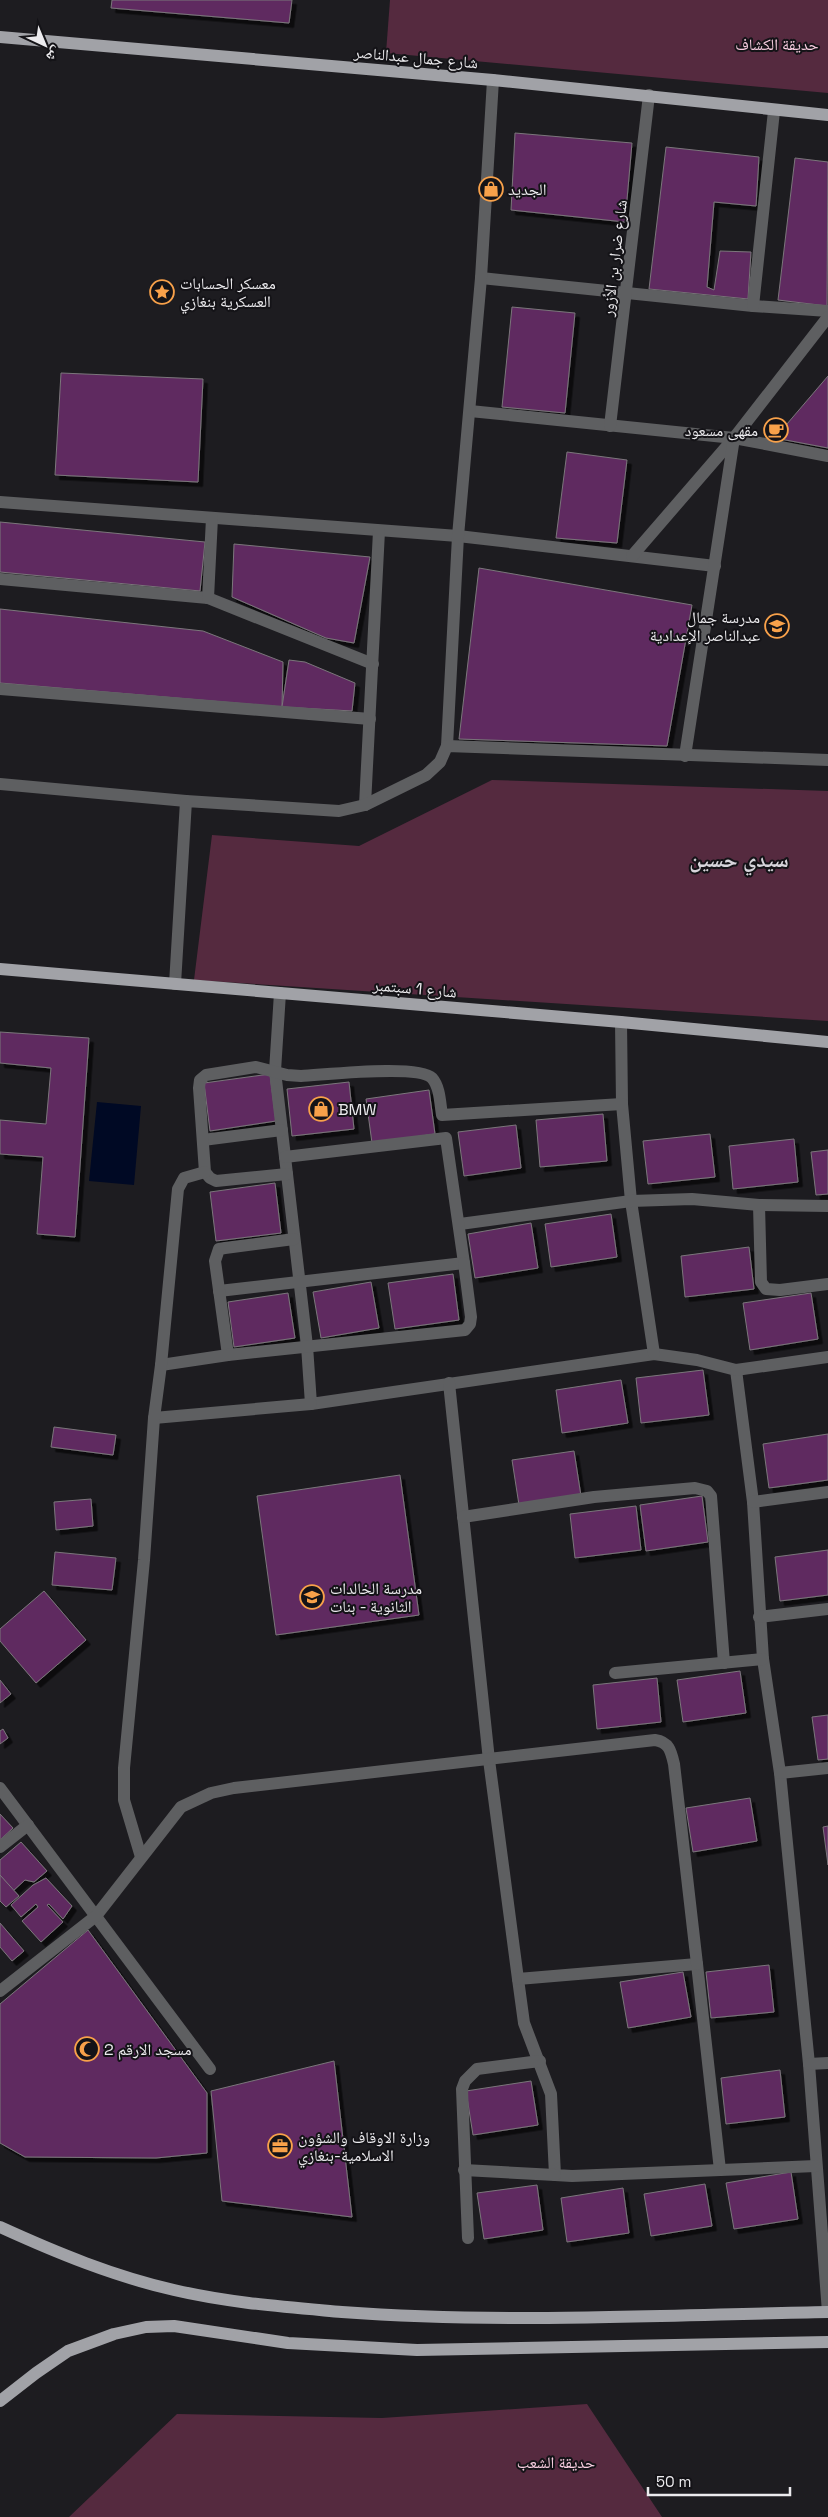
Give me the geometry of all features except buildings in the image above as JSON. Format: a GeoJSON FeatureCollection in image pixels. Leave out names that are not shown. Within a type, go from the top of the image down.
{"type":"FeatureCollection","features":[{"type":"Feature","properties":{"kind":"main road","name":"شارع جمال عبدالناصر"},"geometry":{"type":"LineString","coordinates":[[0,37],[492,80],[649,95],[774,111],[828,115]]}},
{"type":"Feature","properties":{"kind":"main road","name":"شارع 1 سبتمبر"},"geometry":{"type":"LineString","coordinates":[[0,969],[621,1022],[828,1042]]}},
{"type":"Feature","properties":{"kind":"main road"},"geometry":{"type":"LineString","coordinates":[[0,2227],[69,2258],[103,2270],[175,2290],[265,2306],[460,2318],[828,2312]]}},
{"type":"Feature","properties":{"kind":"main road"},"geometry":{"type":"LineString","coordinates":[[0,2402],[36,2372],[68,2351],[114,2334],[146,2327],[174,2326],[288,2343],[417,2350],[828,2342]]}},
{"type":"Feature","properties":{"kind":"street"},"geometry":{"type":"LineString","coordinates":[[0,784],[186,801],[339,811],[366,805],[426,775],[440,762],[447,746],[458,536],[481,278],[492,80]]}},
{"type":"Feature","properties":{"kind":"street","name":"شارع ضرار بن الأزور"},"geometry":{"type":"LineString","coordinates":[[610,426],[649,95]]}},
{"type":"Feature","properties":{"kind":"street"},"geometry":{"type":"LineString","coordinates":[[754,306],[774,111]]}},
{"type":"Feature","properties":{"kind":"street"},"geometry":{"type":"LineString","coordinates":[[481,278],[754,306],[828,311]]}},
{"type":"Feature","properties":{"kind":"street"},"geometry":{"type":"LineString","coordinates":[[632,556],[734,438],[823,330],[828,317]]}},
{"type":"Feature","properties":{"kind":"street"},"geometry":{"type":"LineString","coordinates":[[470,411],[734,438],[828,456]]}},
{"type":"Feature","properties":{"kind":"street"},"geometry":{"type":"LineString","coordinates":[[685,756],[734,438]]}},
{"type":"Feature","properties":{"kind":"street"},"geometry":{"type":"LineString","coordinates":[[0,502],[458,536],[714,566]]}},
{"type":"Feature","properties":{"kind":"street"},"geometry":{"type":"LineString","coordinates":[[208,598],[212,518]]}},
{"type":"Feature","properties":{"kind":"street"},"geometry":{"type":"LineString","coordinates":[[366,805],[379,531]]}},
{"type":"Feature","properties":{"kind":"street"},"geometry":{"type":"LineString","coordinates":[[0,579],[208,598],[373,664]]}},
{"type":"Feature","properties":{"kind":"street"},"geometry":{"type":"LineString","coordinates":[[0,689],[370,719]]}},
{"type":"Feature","properties":{"kind":"street"},"geometry":{"type":"LineString","coordinates":[[447,746],[828,760]]}},
{"type":"Feature","properties":{"kind":"street"},"geometry":{"type":"LineString","coordinates":[[175,984],[186,801]]}},
{"type":"Feature","properties":{"kind":"street"},"geometry":{"type":"LineString","coordinates":[[280,993],[275,1072],[307,1346],[311,1404]]}},
{"type":"Feature","properties":{"kind":"street"},"geometry":{"type":"LineString","coordinates":[[621,1022],[622,1104],[631,1201],[654,1354]]}},
{"type":"Feature","properties":{"kind":"street"},"geometry":{"type":"LineString","coordinates":[[161,1365],[228,1355],[465,1330],[470,1324],[472,1317],[460,1224],[437,1085],[430,1076],[418,1072],[395,1071],[301,1076],[287,1075],[256,1067],[206,1075],[200,1080],[205,1172],[216,1181],[287,1174]]}},
{"type":"Feature","properties":{"kind":"street"},"geometry":{"type":"LineString","coordinates":[[442,1115],[622,1104]]}},
{"type":"Feature","properties":{"kind":"street"},"geometry":{"type":"LineString","coordinates":[[203,1140],[282,1130]]}},
{"type":"Feature","properties":{"kind":"street"},"geometry":{"type":"LineString","coordinates":[[285,1157],[446,1138]]}},
{"type":"Feature","properties":{"kind":"street"},"geometry":{"type":"LineString","coordinates":[[141,1857],[124,1800],[124,1768],[144,1560],[154,1418],[178,1189],[184,1178],[205,1172]]}},
{"type":"Feature","properties":{"kind":"street"},"geometry":{"type":"LineString","coordinates":[[460,1224],[631,1201],[692,1199],[759,1205],[828,1206]]}},
{"type":"Feature","properties":{"kind":"street"},"geometry":{"type":"LineString","coordinates":[[759,1205],[761,1282],[766,1289],[780,1290],[828,1284]]}},
{"type":"Feature","properties":{"kind":"street"},"geometry":{"type":"LineString","coordinates":[[228,1355],[215,1261],[219,1250],[294,1239]]}},
{"type":"Feature","properties":{"kind":"street"},"geometry":{"type":"LineString","coordinates":[[219,1291],[464,1263]]}},
{"type":"Feature","properties":{"kind":"street"},"geometry":{"type":"LineString","coordinates":[[154,1418],[311,1404],[654,1354],[697,1360],[736,1370],[828,1357]]}},
{"type":"Feature","properties":{"kind":"street"},"geometry":{"type":"LineString","coordinates":[[736,1370],[753,1502],[763,1659],[780,1773],[809,2064],[828,2312]]}},
{"type":"Feature","properties":{"kind":"street"},"geometry":{"type":"LineString","coordinates":[[448,1383],[490,1760],[518,1979],[524,2023],[540,2060],[551,2094],[555,2175]]}},
{"type":"Feature","properties":{"kind":"street"},"geometry":{"type":"LineString","coordinates":[[463,1518],[594,1497],[695,1488],[707,1491],[711,1496],[724,1663]]}},
{"type":"Feature","properties":{"kind":"street"},"geometry":{"type":"LineString","coordinates":[[753,1502],[828,1492]]}},
{"type":"Feature","properties":{"kind":"street"},"geometry":{"type":"LineString","coordinates":[[759,1617],[828,1609]]}},
{"type":"Feature","properties":{"kind":"street"},"geometry":{"type":"LineString","coordinates":[[614,1673],[763,1659]]}},
{"type":"Feature","properties":{"kind":"street"},"geometry":{"type":"LineString","coordinates":[[0,1991],[96,1916],[181,1807],[211,1793],[234,1788],[655,1740],[663,1741],[670,1748],[674,1764],[720,2170]]}},
{"type":"Feature","properties":{"kind":"street"},"geometry":{"type":"LineString","coordinates":[[780,1773],[828,1768]]}},
{"type":"Feature","properties":{"kind":"street"},"geometry":{"type":"LineString","coordinates":[[0,1788],[210,2069]]}},
{"type":"Feature","properties":{"kind":"street"},"geometry":{"type":"LineString","coordinates":[[0,1847],[28,1825]]}},
{"type":"Feature","properties":{"kind":"street"},"geometry":{"type":"LineString","coordinates":[[518,1979],[697,1964]]}},
{"type":"Feature","properties":{"kind":"street"},"geometry":{"type":"LineString","coordinates":[[468,2238],[462,2089],[465,2081],[478,2069],[540,2060]]}},
{"type":"Feature","properties":{"kind":"street"},"geometry":{"type":"LineString","coordinates":[[809,2064],[828,2063]]}},
{"type":"Feature","properties":{"kind":"street"},"geometry":{"type":"LineString","coordinates":[[464,2170],[555,2175],[816,2166]]}},
{"type":"Feature","properties":{"kind":"green space","name":"حديقة الكشاف"},"geometry":{"type":"Polygon","coordinates":[[[390,0],[828,0],[828,93],[386,53],[390,0]]]}},
{"type":"Feature","properties":{"kind":"green space"},"geometry":{"type":"Polygon","coordinates":[[[492,780],[828,791],[828,1021],[194,980],[212,835],[359,846],[492,780]]]}},
{"type":"Feature","properties":{"kind":"green space","name":"حديقة الشعب"},"geometry":{"type":"Polygon","coordinates":[[[587,2404],[662,2517],[69,2517],[177,2414],[382,2418],[587,2404]]]}},
{"type":"Feature","properties":{"kind":"water"},"geometry":{"type":"Polygon","coordinates":[[[97,1102],[141,1106],[134,1185],[89,1181],[97,1102]]]}},
{"type":"Feature","properties":{"kind":"place","name":"الجديد"},"geometry":{"type":"Point","coordinates":[491,189]}},
{"type":"Feature","properties":{"kind":"place","name":"معسكر الحسابات العسكرية بنغازي"},"geometry":{"type":"Point","coordinates":[162,292]}},
{"type":"Feature","properties":{"kind":"place","name":"مقهى مسعود"},"geometry":{"type":"Point","coordinates":[776,430]}},
{"type":"Feature","properties":{"kind":"place","name":"مدرسة جمال عبدالناصر الإعدادية"},"geometry":{"type":"Point","coordinates":[777,626]}},
{"type":"Feature","properties":{"kind":"place","name":"BMW"},"geometry":{"type":"Point","coordinates":[321,1109]}},
{"type":"Feature","properties":{"kind":"place","name":"مدرسة الخالدات الثانوية - بنات"},"geometry":{"type":"Point","coordinates":[312,1597]}},
{"type":"Feature","properties":{"kind":"place","name":"مسجد الارقم 2"},"geometry":{"type":"Point","coordinates":[87,2049]}},
{"type":"Feature","properties":{"kind":"place","name":"وزارة الاوقاف والشؤون الاسلامية-بنغازي"},"geometry":{"type":"Point","coordinates":[280,2146]}},
{"type":"Feature","properties":{"kind":"district","name":"سيدي حسين"},"geometry":{"type":"Point","coordinates":[739,860]}}]}
